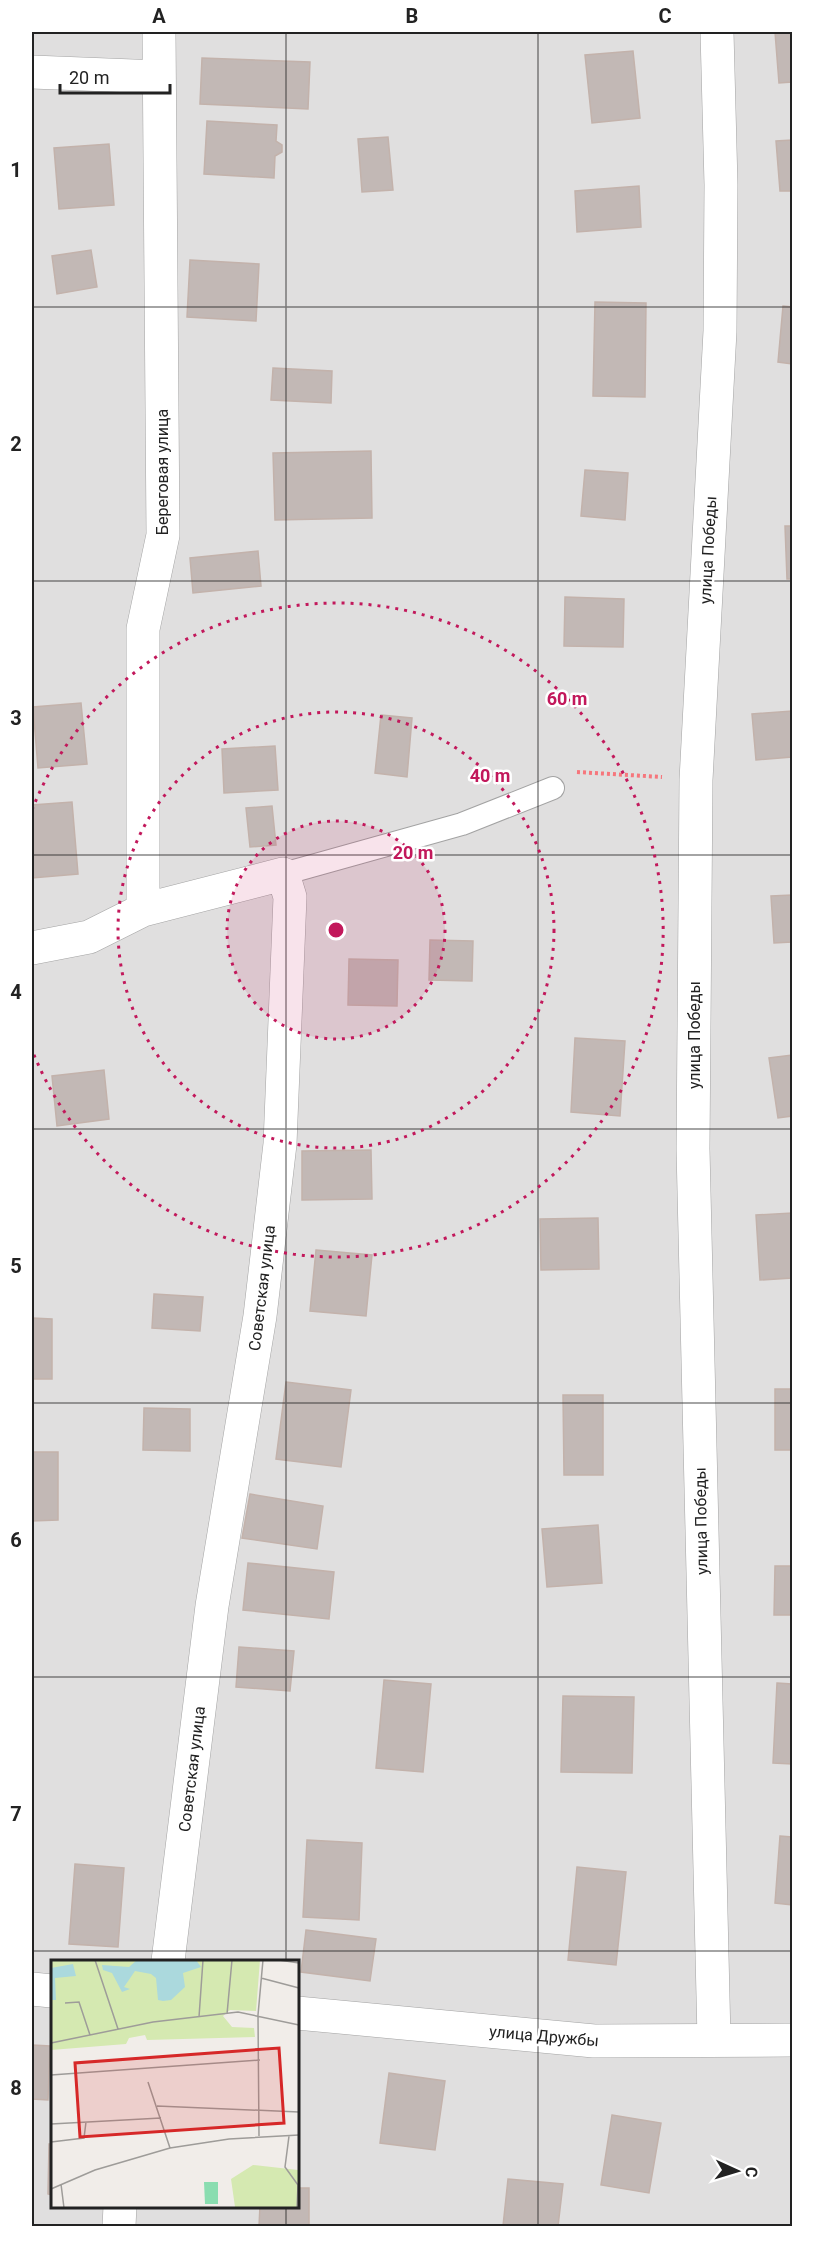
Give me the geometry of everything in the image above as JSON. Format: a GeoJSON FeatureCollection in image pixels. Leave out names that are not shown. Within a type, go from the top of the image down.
{"type":"FeatureCollection","features":[{"type":"Feature","properties":{"kind":"street","name":"Береговая улица"},"geometry":{"type":"LineString","coordinates":[[143,910],[143,629],[163,535],[159,32]]}},
{"type":"Feature","properties":{"kind":"street","name":"улица Победы"},"geometry":{"type":"LineString","coordinates":[[714,2039],[693,1149],[696,780],[720,331],[721,186],[717,32]]}},
{"type":"Feature","properties":{"kind":"street"},"geometry":{"type":"LineString","coordinates":[[32,72],[159,77]]}},
{"type":"Feature","properties":{"kind":"street"},"geometry":{"type":"LineString","coordinates":[[32,948],[89,937],[143,910],[283,874]]}},
{"type":"Feature","properties":{"kind":"street","name":"Советская улица"},"geometry":{"type":"LineString","coordinates":[[168,1960],[212,1606],[260,1316],[280,1144],[290,897],[283,874]]}},
{"type":"Feature","properties":{"kind":"street"},"geometry":{"type":"LineString","coordinates":[[32,1989],[51,1991]]}},
{"type":"Feature","properties":{"kind":"street","name":"улица Дружбы"},"geometry":{"type":"LineString","coordinates":[[298,2013],[594,2042],[792,2040]]}},
{"type":"Feature","properties":{"kind":"street"},"geometry":{"type":"LineString","coordinates":[[119,2226],[120,2207]]}},
{"type":"Feature","properties":{"kind":"lane"},"geometry":{"type":"LineString","coordinates":[[283,874],[462,824],[553,788]]}},
{"type":"Feature","properties":{"kind":"path"},"geometry":{"type":"LineString","coordinates":[[553,788],[564,771],[696,780]]}},
{"type":"Feature","properties":{"kind":"shaded area"},"geometry":{"type":"Polygon","coordinates":[[[32,32],[792,32],[792,2226],[32,2226],[32,32]]]}},
{"type":"Feature","properties":{"kind":"building"},"geometry":{"type":"Polygon","coordinates":[[[775,32],[792,32],[792,82],[779,83],[775,32]]]}},
{"type":"Feature","properties":{"kind":"building"},"geometry":{"type":"Polygon","coordinates":[[[633,51],[640,118],[592,123],[585,55],[633,51]]]}},
{"type":"Feature","properties":{"kind":"building"},"geometry":{"type":"Polygon","coordinates":[[[202,58],[310,62],[308,109],[200,104],[202,58]]]}},
{"type":"Feature","properties":{"kind":"building"},"geometry":{"type":"Polygon","coordinates":[[[207,121],[277,125],[276,141],[282,145],[282,152],[275,156],[274,178],[204,174],[207,121]]]}},
{"type":"Feature","properties":{"kind":"building"},"geometry":{"type":"Polygon","coordinates":[[[388,137],[393,190],[362,192],[358,139],[388,137]]]}},
{"type":"Feature","properties":{"kind":"building"},"geometry":{"type":"Polygon","coordinates":[[[792,140],[792,191],[780,191],[776,141],[792,140]]]}},
{"type":"Feature","properties":{"kind":"building"},"geometry":{"type":"Polygon","coordinates":[[[109,144],[114,205],[59,209],[54,148],[109,144]]]}},
{"type":"Feature","properties":{"kind":"building"},"geometry":{"type":"Polygon","coordinates":[[[639,186],[641,227],[577,232],[575,191],[639,186]]]}},
{"type":"Feature","properties":{"kind":"building"},"geometry":{"type":"Polygon","coordinates":[[[91,250],[97,287],[57,294],[52,256],[91,250]]]}},
{"type":"Feature","properties":{"kind":"building"},"geometry":{"type":"Polygon","coordinates":[[[190,260],[259,264],[256,321],[187,317],[190,260]]]}},
{"type":"Feature","properties":{"kind":"building"},"geometry":{"type":"Polygon","coordinates":[[[595,302],[646,303],[645,397],[593,396],[595,302]]]}},
{"type":"Feature","properties":{"kind":"building"},"geometry":{"type":"Polygon","coordinates":[[[783,306],[792,307],[792,364],[778,362],[783,306]]]}},
{"type":"Feature","properties":{"kind":"building"},"geometry":{"type":"Polygon","coordinates":[[[273,368],[332,371],[331,403],[271,400],[273,368]]]}},
{"type":"Feature","properties":{"kind":"building"},"geometry":{"type":"Polygon","coordinates":[[[371,451],[372,518],[275,520],[273,453],[371,451]]]}},
{"type":"Feature","properties":{"kind":"building"},"geometry":{"type":"Polygon","coordinates":[[[585,470],[628,473],[625,520],[581,516],[585,470]]]}},
{"type":"Feature","properties":{"kind":"building"},"geometry":{"type":"Polygon","coordinates":[[[785,526],[792,526],[792,579],[787,579],[785,526]]]}},
{"type":"Feature","properties":{"kind":"building"},"geometry":{"type":"Polygon","coordinates":[[[258,551],[261,586],[193,593],[190,558],[258,551]]]}},
{"type":"Feature","properties":{"kind":"building"},"geometry":{"type":"Polygon","coordinates":[[[565,597],[624,599],[623,647],[564,646],[565,597]]]}},
{"type":"Feature","properties":{"kind":"building"},"geometry":{"type":"Polygon","coordinates":[[[81,703],[87,764],[38,768],[33,707],[81,703]]]}},
{"type":"Feature","properties":{"kind":"building"},"geometry":{"type":"Polygon","coordinates":[[[792,711],[792,757],[756,760],[752,714],[792,711]]]}},
{"type":"Feature","properties":{"kind":"building"},"geometry":{"type":"Polygon","coordinates":[[[381,715],[412,718],[407,777],[375,773],[381,715]]]}},
{"type":"Feature","properties":{"kind":"building"},"geometry":{"type":"Polygon","coordinates":[[[275,746],[278,790],[224,793],[222,749],[275,746]]]}},
{"type":"Feature","properties":{"kind":"building"},"geometry":{"type":"Polygon","coordinates":[[[72,802],[78,874],[32,878],[32,805],[72,802]]]}},
{"type":"Feature","properties":{"kind":"building"},"geometry":{"type":"Polygon","coordinates":[[[272,806],[276,845],[250,847],[246,808],[272,806]]]}},
{"type":"Feature","properties":{"kind":"building"},"geometry":{"type":"Polygon","coordinates":[[[792,895],[792,942],[774,943],[771,896],[792,895]]]}},
{"type":"Feature","properties":{"kind":"building"},"geometry":{"type":"Polygon","coordinates":[[[430,940],[473,941],[472,981],[429,980],[430,940]]]}},
{"type":"Feature","properties":{"kind":"building"},"geometry":{"type":"Polygon","coordinates":[[[349,959],[398,960],[397,1006],[348,1005],[349,959]]]}},
{"type":"Feature","properties":{"kind":"building"},"geometry":{"type":"Polygon","coordinates":[[[575,1038],[625,1041],[620,1116],[571,1112],[575,1038]]]}},
{"type":"Feature","properties":{"kind":"building"},"geometry":{"type":"Polygon","coordinates":[[[792,1055],[792,1116],[778,1118],[769,1058],[792,1055]]]}},
{"type":"Feature","properties":{"kind":"building"},"geometry":{"type":"Polygon","coordinates":[[[104,1070],[109,1119],[57,1126],[52,1076],[104,1070]]]}},
{"type":"Feature","properties":{"kind":"building"},"geometry":{"type":"Polygon","coordinates":[[[371,1150],[372,1199],[302,1200],[302,1151],[371,1150]]]}},
{"type":"Feature","properties":{"kind":"building"},"geometry":{"type":"Polygon","coordinates":[[[792,1213],[792,1278],[760,1280],[756,1215],[792,1213]]]}},
{"type":"Feature","properties":{"kind":"building"},"geometry":{"type":"Polygon","coordinates":[[[598,1218],[599,1269],[541,1270],[540,1219],[598,1218]]]}},
{"type":"Feature","properties":{"kind":"building"},"geometry":{"type":"Polygon","coordinates":[[[316,1250],[372,1255],[366,1316],[310,1311],[316,1250]]]}},
{"type":"Feature","properties":{"kind":"building"},"geometry":{"type":"Polygon","coordinates":[[[154,1294],[203,1297],[200,1331],[152,1328],[154,1294]]]}},
{"type":"Feature","properties":{"kind":"building"},"geometry":{"type":"Polygon","coordinates":[[[32,1318],[52,1319],[52,1379],[32,1379],[32,1318]]]}},
{"type":"Feature","properties":{"kind":"building"},"geometry":{"type":"Polygon","coordinates":[[[286,1382],[351,1390],[341,1467],[276,1459],[286,1382]]]}},
{"type":"Feature","properties":{"kind":"building"},"geometry":{"type":"Polygon","coordinates":[[[775,1389],[792,1389],[792,1450],[775,1450],[775,1389]]]}},
{"type":"Feature","properties":{"kind":"building"},"geometry":{"type":"Polygon","coordinates":[[[563,1395],[603,1395],[603,1475],[564,1475],[563,1395]]]}},
{"type":"Feature","properties":{"kind":"building"},"geometry":{"type":"Polygon","coordinates":[[[144,1408],[190,1409],[190,1451],[143,1450],[144,1408]]]}},
{"type":"Feature","properties":{"kind":"building"},"geometry":{"type":"Polygon","coordinates":[[[32,1452],[58,1452],[58,1520],[32,1521],[32,1452]]]}},
{"type":"Feature","properties":{"kind":"building"},"geometry":{"type":"Polygon","coordinates":[[[250,1494],[323,1506],[317,1549],[242,1538],[250,1494]]]}},
{"type":"Feature","properties":{"kind":"building"},"geometry":{"type":"Polygon","coordinates":[[[598,1525],[602,1583],[547,1587],[542,1529],[598,1525]]]}},
{"type":"Feature","properties":{"kind":"building"},"geometry":{"type":"Polygon","coordinates":[[[248,1563],[334,1572],[329,1619],[243,1610],[248,1563]]]}},
{"type":"Feature","properties":{"kind":"building"},"geometry":{"type":"Polygon","coordinates":[[[775,1566],[792,1566],[792,1615],[774,1615],[775,1566]]]}},
{"type":"Feature","properties":{"kind":"building"},"geometry":{"type":"Polygon","coordinates":[[[239,1647],[294,1651],[290,1691],[236,1687],[239,1647]]]}},
{"type":"Feature","properties":{"kind":"building"},"geometry":{"type":"Polygon","coordinates":[[[384,1680],[431,1684],[423,1772],[376,1768],[384,1680]]]}},
{"type":"Feature","properties":{"kind":"building"},"geometry":{"type":"Polygon","coordinates":[[[777,1683],[792,1684],[792,1764],[773,1763],[777,1683]]]}},
{"type":"Feature","properties":{"kind":"building"},"geometry":{"type":"Polygon","coordinates":[[[563,1696],[634,1697],[632,1773],[561,1772],[563,1696]]]}},
{"type":"Feature","properties":{"kind":"building"},"geometry":{"type":"Polygon","coordinates":[[[780,1836],[792,1837],[792,1905],[775,1903],[780,1836]]]}},
{"type":"Feature","properties":{"kind":"building"},"geometry":{"type":"Polygon","coordinates":[[[307,1840],[362,1843],[359,1920],[303,1917],[307,1840]]]}},
{"type":"Feature","properties":{"kind":"building"},"geometry":{"type":"Polygon","coordinates":[[[75,1864],[124,1868],[118,1947],[69,1944],[75,1864]]]}},
{"type":"Feature","properties":{"kind":"building"},"geometry":{"type":"Polygon","coordinates":[[[577,1867],[626,1872],[616,1965],[568,1960],[577,1867]]]}},
{"type":"Feature","properties":{"kind":"building"},"geometry":{"type":"Polygon","coordinates":[[[306,1930],[376,1939],[370,1981],[301,1972],[306,1930]]]}},
{"type":"Feature","properties":{"kind":"building"},"geometry":{"type":"Polygon","coordinates":[[[32,2045],[50,2046],[48,2100],[32,2099],[32,2045]]]}},
{"type":"Feature","properties":{"kind":"building"},"geometry":{"type":"Polygon","coordinates":[[[389,2073],[445,2081],[435,2150],[380,2143],[389,2073]]]}},
{"type":"Feature","properties":{"kind":"building"},"geometry":{"type":"Polygon","coordinates":[[[612,2115],[661,2123],[649,2193],[601,2185],[612,2115]]]}},
{"type":"Feature","properties":{"kind":"building"},"geometry":{"type":"Polygon","coordinates":[[[49,2144],[51,2144],[51,2195],[48,2194],[49,2144]]]}},
{"type":"Feature","properties":{"kind":"building"},"geometry":{"type":"Polygon","coordinates":[[[508,2179],[563,2184],[558,2226],[503,2226],[508,2179]]]}},
{"type":"Feature","properties":{"kind":"building"},"geometry":{"type":"Polygon","coordinates":[[[298,2188],[309,2188],[309,2226],[259,2226],[260,2207],[298,2207],[298,2188]]]}}]}
